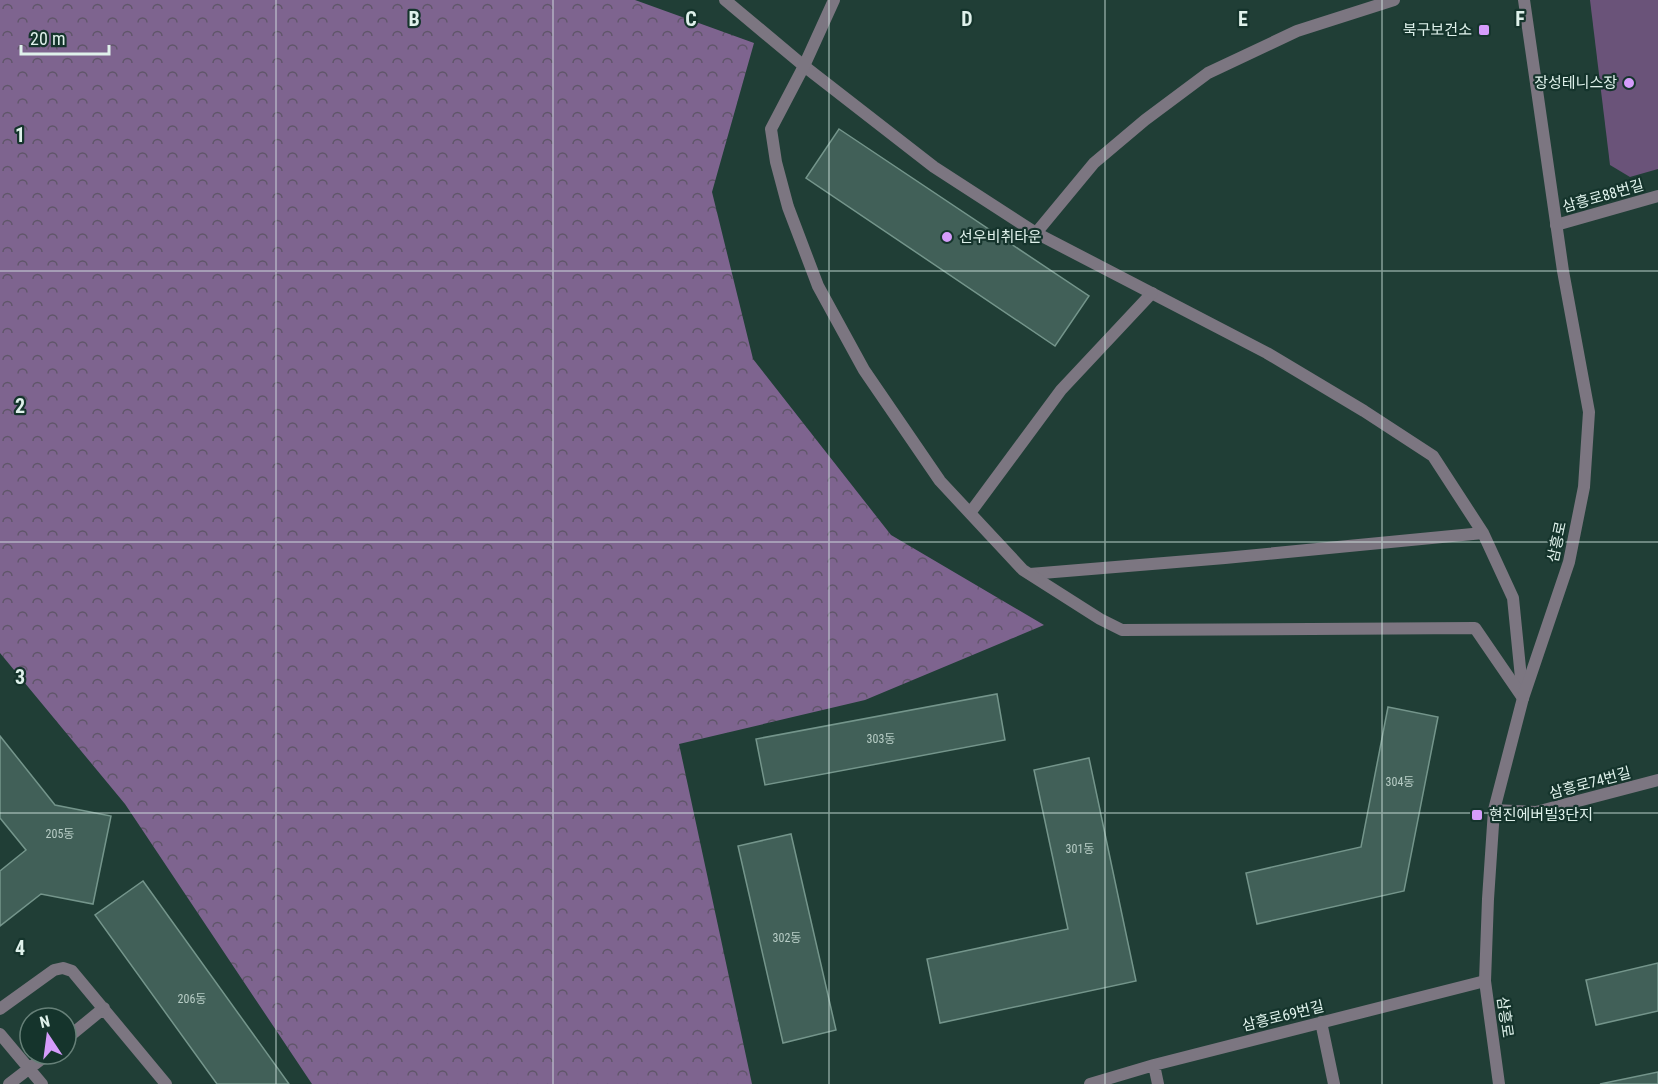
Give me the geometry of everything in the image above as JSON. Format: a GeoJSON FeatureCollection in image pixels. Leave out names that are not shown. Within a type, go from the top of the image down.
{"type":"FeatureCollection","features":[{"type":"Feature","properties":{"kind":"street"},"geometry":{"type":"LineString","coordinates":[[724,0],[804,66],[934,167],[1036,233],[1267,353],[1364,411],[1433,456],[1483,533],[1513,598],[1523,698]]}},
{"type":"Feature","properties":{"kind":"street"},"geometry":{"type":"LineString","coordinates":[[834,0],[804,66],[771,129],[776,162],[788,207],[818,286],[864,370],[940,481],[1023,570],[1100,619],[1122,630],[1475,628],[1523,698]]}},
{"type":"Feature","properties":{"kind":"street"},"geometry":{"type":"LineString","coordinates":[[1036,233],[1094,164],[1145,120],[1208,73],[1297,31],[1394,0]]}},
{"type":"Feature","properties":{"kind":"street","name":"삼흥로"},"geometry":{"type":"LineString","coordinates":[[1499,1084],[1485,981],[1494,810],[1523,698],[1569,562],[1584,487],[1589,412],[1556,225],[1524,0]]}},
{"type":"Feature","properties":{"kind":"street","name":"삼흥로88번길"},"geometry":{"type":"LineString","coordinates":[[1556,225],[1658,196]]}},
{"type":"Feature","properties":{"kind":"street"},"geometry":{"type":"LineString","coordinates":[[970,513],[1061,390],[1152,293]]}},
{"type":"Feature","properties":{"kind":"street"},"geometry":{"type":"LineString","coordinates":[[1030,574],[1483,533]]}},
{"type":"Feature","properties":{"kind":"street","name":"삼흥로74번길"},"geometry":{"type":"LineString","coordinates":[[1494,810],[1536,813],[1658,780]]}},
{"type":"Feature","properties":{"kind":"street"},"geometry":{"type":"LineString","coordinates":[[0,1009],[54,970],[63,968],[72,971],[166,1084]]}},
{"type":"Feature","properties":{"kind":"street","name":"삼흥로69번길"},"geometry":{"type":"LineString","coordinates":[[1090,1084],[1154,1065],[1485,981]]}},
{"type":"Feature","properties":{"kind":"street"},"geometry":{"type":"LineString","coordinates":[[78,1029],[104,1008]]}},
{"type":"Feature","properties":{"kind":"street"},"geometry":{"type":"LineString","coordinates":[[1321,1022],[1334,1084]]}},
{"type":"Feature","properties":{"kind":"street"},"geometry":{"type":"LineString","coordinates":[[0,1034],[42,1084]]}},
{"type":"Feature","properties":{"kind":"street"},"geometry":{"type":"LineString","coordinates":[[1154,1065],[1158,1084]]}},
{"type":"Feature","properties":{"kind":"street"},"geometry":{"type":"LineString","coordinates":[[9,1084],[34,1066]]}},
{"type":"Feature","properties":{"kind":"shaded area","name":"장성테니스장"},"geometry":{"type":"Polygon","coordinates":[[[1590,0],[1658,0],[1658,169],[1630,177],[1610,165],[1590,0]]]}},
{"type":"Feature","properties":{"kind":"green space"},"geometry":{"type":"Polygon","coordinates":[[[0,0],[635,0],[754,43],[712,192],[753,359],[891,535],[1044,625],[865,700],[679,744],[752,1084],[312,1084],[125,804],[0,653],[0,0]]]}},
{"type":"Feature","properties":{"kind":"building","name":"선우비취타운"},"geometry":{"type":"Polygon","coordinates":[[[839,129],[1089,296],[1055,346],[806,178],[839,129]]]}},
{"type":"Feature","properties":{"kind":"building"},"geometry":{"type":"Polygon","coordinates":[[[997,694],[1005,740],[765,785],[756,739],[997,694]]]}},
{"type":"Feature","properties":{"kind":"building"},"geometry":{"type":"Polygon","coordinates":[[[1388,707],[1438,717],[1404,891],[1257,924],[1246,873],[1361,847],[1388,707]]]}},
{"type":"Feature","properties":{"kind":"building"},"geometry":{"type":"Polygon","coordinates":[[[0,736],[55,805],[111,816],[93,904],[41,894],[0,926],[0,871],[26,850],[0,818],[0,736]]]}},
{"type":"Feature","properties":{"kind":"building"},"geometry":{"type":"Polygon","coordinates":[[[1089,758],[1136,981],[940,1023],[927,959],[1068,929],[1034,770],[1089,758]]]}},
{"type":"Feature","properties":{"kind":"building"},"geometry":{"type":"Polygon","coordinates":[[[791,834],[836,1030],[783,1043],[738,846],[791,834]]]}},
{"type":"Feature","properties":{"kind":"building"},"geometry":{"type":"Polygon","coordinates":[[[143,881],[289,1084],[217,1084],[95,915],[143,881]]]}},
{"type":"Feature","properties":{"kind":"building"},"geometry":{"type":"Polygon","coordinates":[[[1658,963],[1658,1011],[1596,1025],[1586,980],[1658,963]]]}},
{"type":"Feature","properties":{"kind":"building"},"geometry":{"type":"Polygon","coordinates":[[[1658,1072],[1658,1084],[1600,1084],[1658,1072]]]}},
{"type":"Feature","properties":{"kind":"place","name":"북구보건소"},"geometry":{"type":"Point","coordinates":[1484,30]}},
{"type":"Feature","properties":{"kind":"place","name":"장성테니스장"},"geometry":{"type":"Point","coordinates":[1629,83]}},
{"type":"Feature","properties":{"kind":"place","name":"선우비취타운"},"geometry":{"type":"Point","coordinates":[947,237]}},
{"type":"Feature","properties":{"kind":"place","name":"현진에버빌3단지"},"geometry":{"type":"Point","coordinates":[1477,815]}}]}
